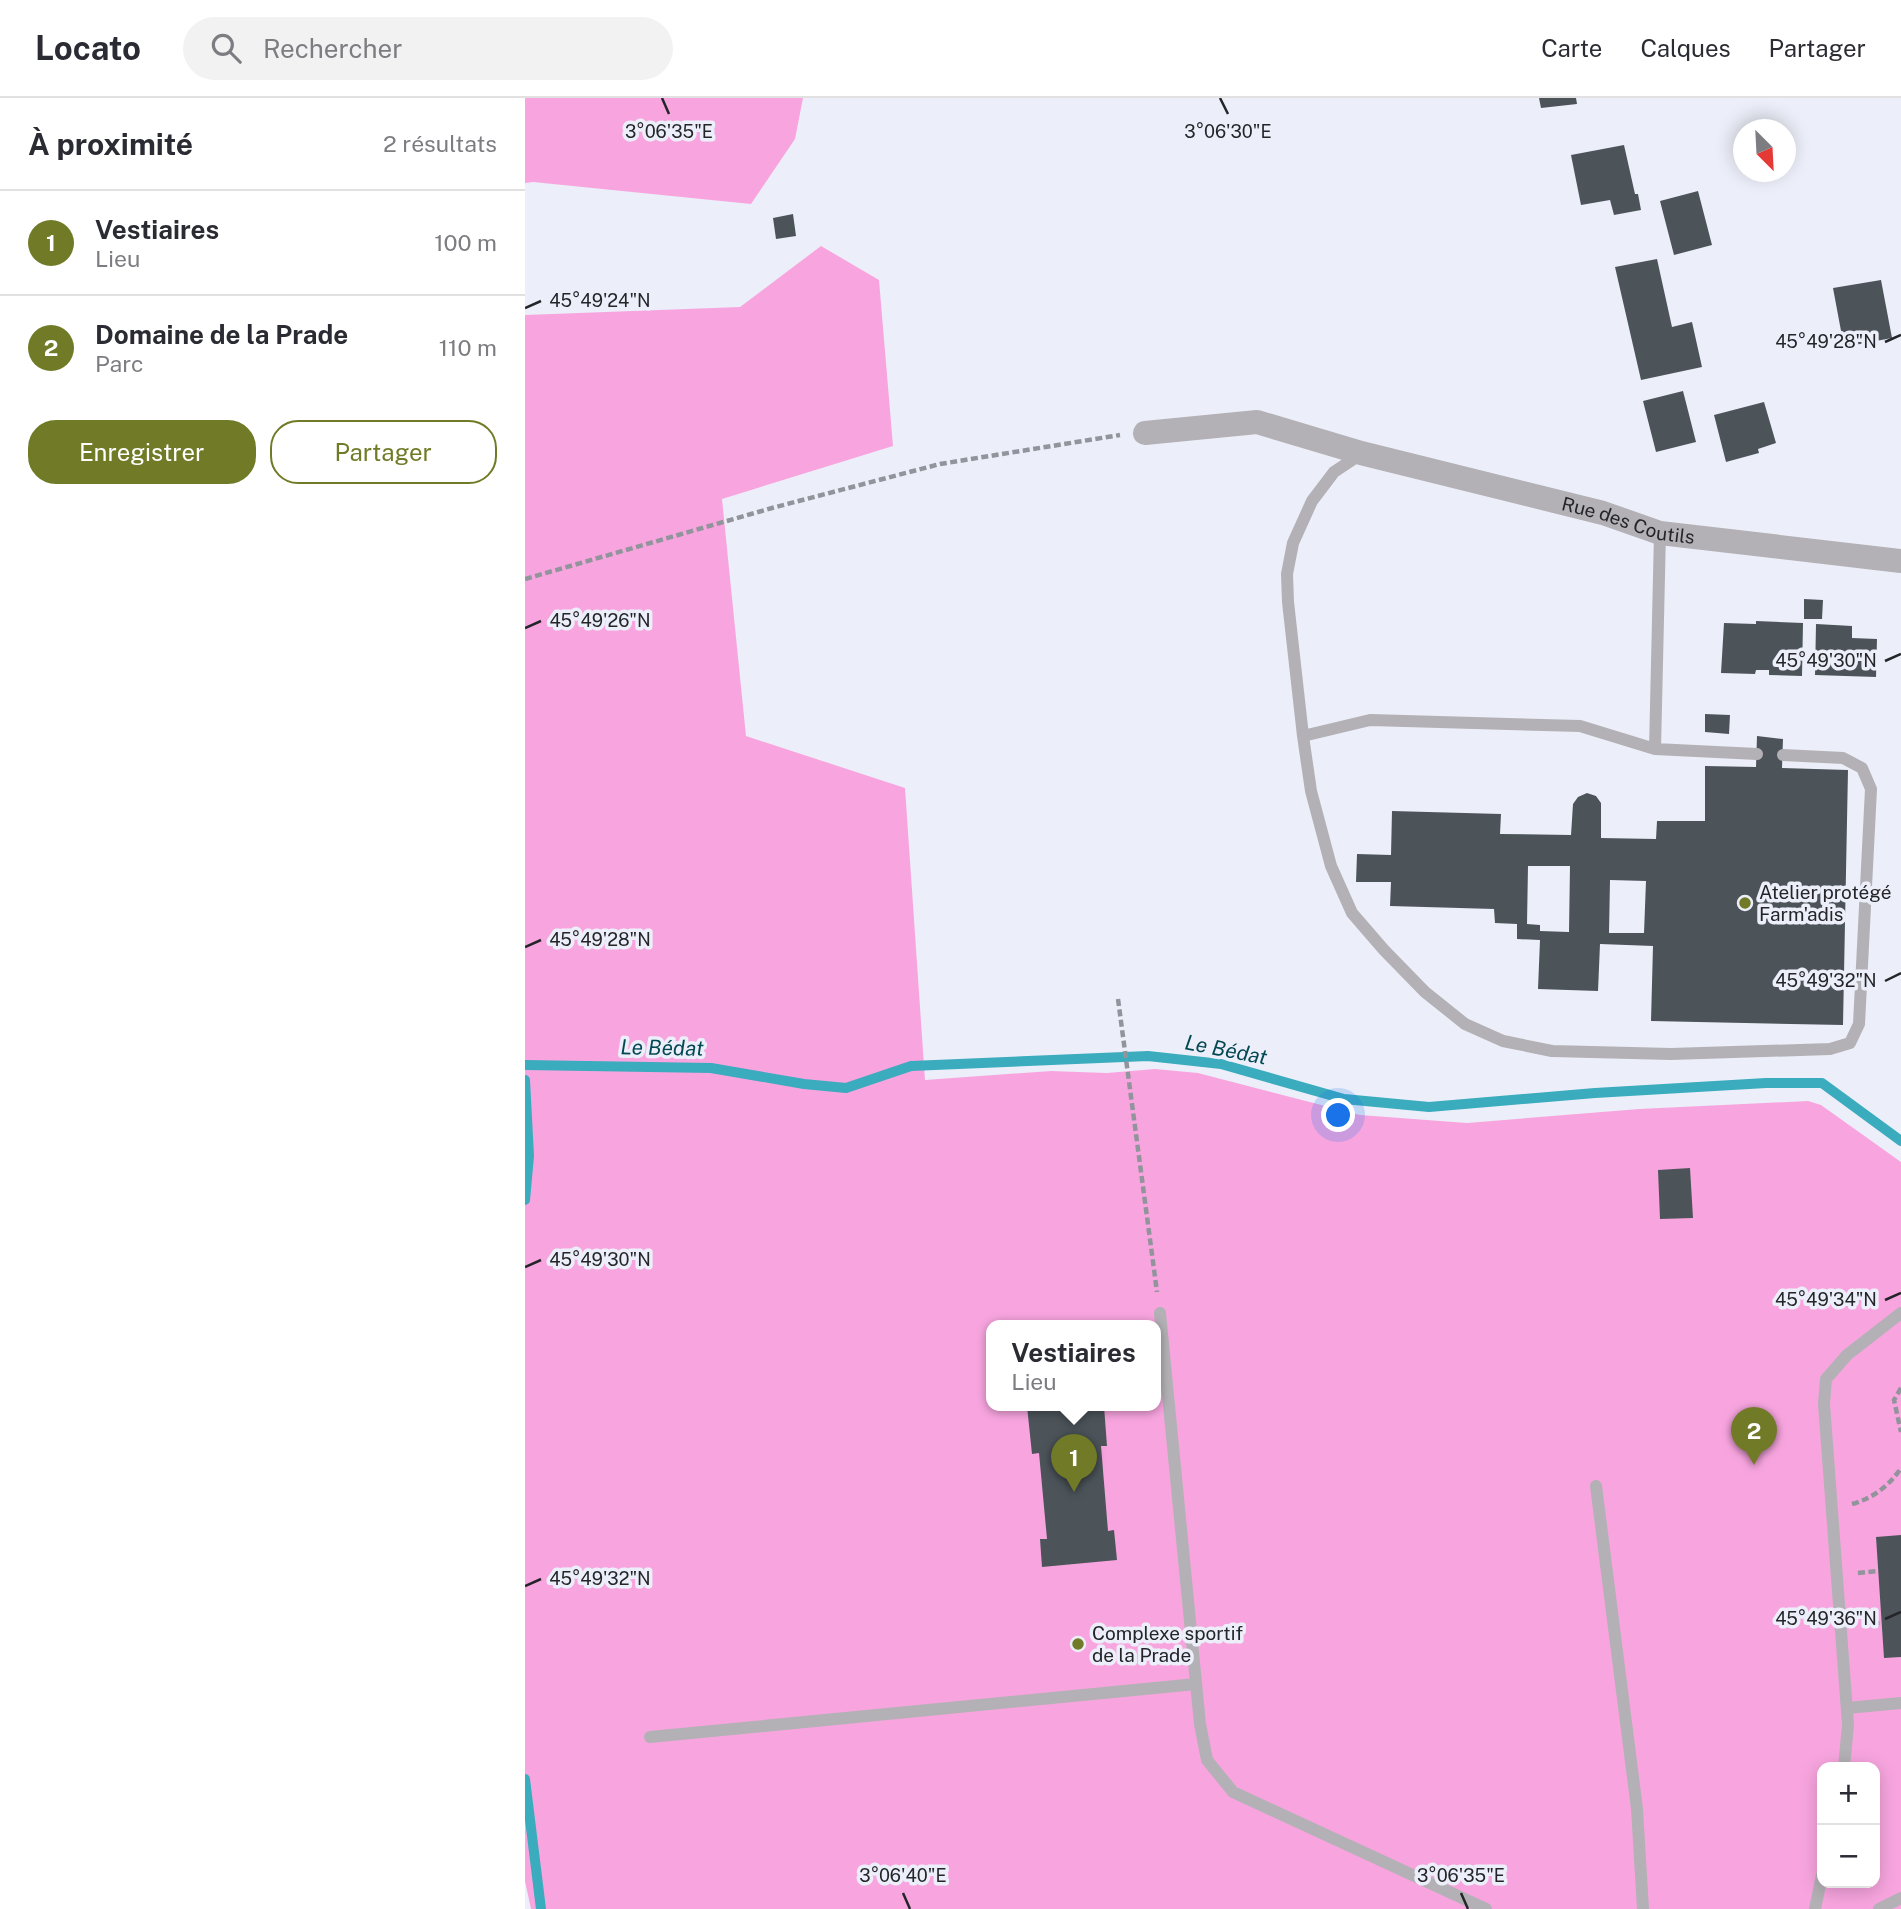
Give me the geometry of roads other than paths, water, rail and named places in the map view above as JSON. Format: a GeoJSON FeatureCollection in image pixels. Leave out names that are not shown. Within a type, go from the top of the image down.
{"type":"FeatureCollection","features":[{"type":"Feature","properties":{"kind":"street","name":"Rue des Coutils"},"geometry":{"type":"LineString","coordinates":[[1145,433],[1257,422],[1361,453],[1603,513],[1660,533],[1901,561]]}},
{"type":"Feature","properties":{"kind":"lane"},"geometry":{"type":"LineString","coordinates":[[1361,453],[1334,472],[1312,501],[1293,543],[1287,574],[1311,791],[1331,866],[1352,913],[1425,992],[1465,1024],[1503,1041],[1552,1051],[1671,1054],[1830,1049],[1850,1043],[1859,1024],[1871,789],[1862,768],[1843,758],[1783,755]]}},
{"type":"Feature","properties":{"kind":"lane"},"geometry":{"type":"LineString","coordinates":[[1655,749],[1660,533]]}},
{"type":"Feature","properties":{"kind":"lane"},"geometry":{"type":"LineString","coordinates":[[1303,736],[1370,720],[1580,726],[1655,749],[1757,754]]}},
{"type":"Feature","properties":{"kind":"lane"},"geometry":{"type":"LineString","coordinates":[[1160,1313],[1161,1320]]}},
{"type":"Feature","properties":{"kind":"lane"},"geometry":{"type":"LineString","coordinates":[[1844,1762],[1848,1725],[1824,1404],[1826,1379],[1847,1355],[1901,1313]]}},
{"type":"Feature","properties":{"kind":"lane"},"geometry":{"type":"LineString","coordinates":[[1161,1323],[1200,1724],[1207,1760],[1233,1792],[1486,1909]]}},
{"type":"Feature","properties":{"kind":"lane"},"geometry":{"type":"LineString","coordinates":[[1596,1486],[1637,1809],[1643,1909]]}},
{"type":"Feature","properties":{"kind":"lane"},"geometry":{"type":"LineString","coordinates":[[650,1737],[1196,1684]]}},
{"type":"Feature","properties":{"kind":"lane"},"geometry":{"type":"LineString","coordinates":[[1847,1708],[1901,1703]]}},
{"type":"Feature","properties":{"kind":"lane"},"geometry":{"type":"LineString","coordinates":[[1815,1909],[1819,1888]]}},
{"type":"Feature","properties":{"kind":"lane"},"geometry":{"type":"LineString","coordinates":[[1879,1909],[1901,1898]]}},
{"type":"Feature","properties":{"kind":"waterway","name":"Le Bédat"},"geometry":{"type":"LineString","coordinates":[[525,1065],[711,1068],[804,1084],[846,1088],[911,1066],[1148,1056],[1221,1064],[1344,1099],[1429,1107],[1595,1093],[1766,1083],[1822,1083],[1901,1141]]}},
{"type":"Feature","properties":{"kind":"waterway"},"geometry":{"type":"LineString","coordinates":[[525,1080],[529,1156],[525,1200]]}},
{"type":"Feature","properties":{"kind":"waterway"},"geometry":{"type":"LineString","coordinates":[[525,1779],[541,1909]]}},
{"type":"Feature","properties":{"kind":"place","name":"Atelier protégé Farm'adis"},"geometry":{"type":"Point","coordinates":[1745,903]}},
{"type":"Feature","properties":{"kind":"place","name":"Domaine de la Prade"},"geometry":{"type":"Point","coordinates":[1754,1465]}},
{"type":"Feature","properties":{"kind":"place","name":"Vestiaires"},"geometry":{"type":"Point","coordinates":[1074,1492]}},
{"type":"Feature","properties":{"kind":"place","name":"Complexe sportif de la Prade"},"geometry":{"type":"Point","coordinates":[1078,1644]}}]}
